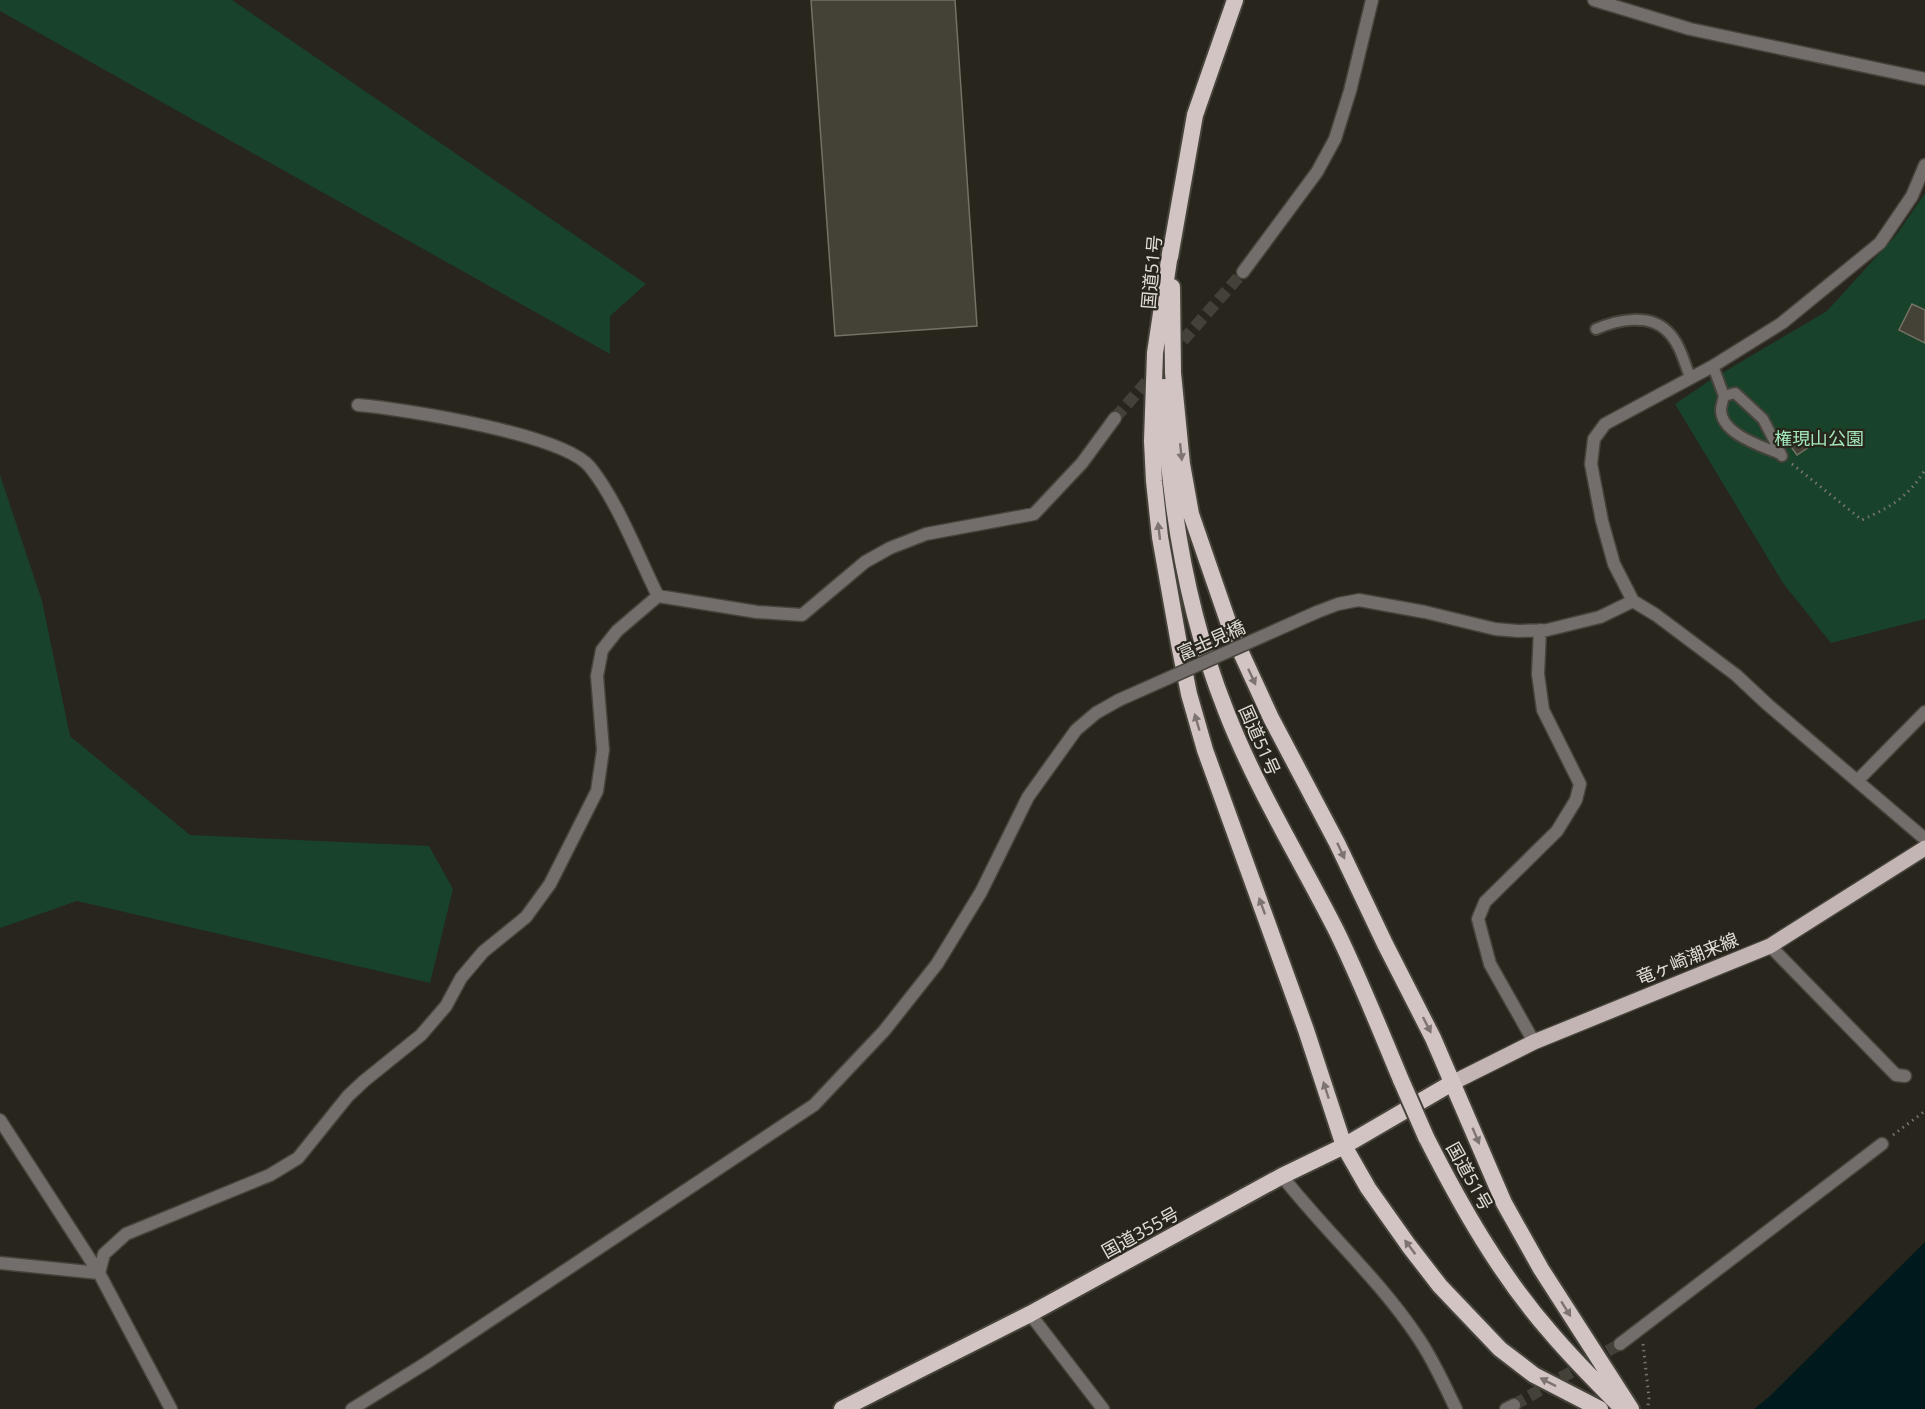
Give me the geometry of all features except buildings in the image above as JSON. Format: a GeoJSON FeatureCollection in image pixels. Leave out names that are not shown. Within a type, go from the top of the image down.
{"type":"FeatureCollection","features":[{"type":"Feature","properties":{"kind":"highway","name":"国道51号"},"geometry":{"type":"LineString","coordinates":[[1235,0],[1195,115],[1171,247],[1164,374],[1166,441],[1177,531],[1186,580],[1204,649],[1252,774],[1336,931],[1426,1137],[1477,1229],[1517,1290],[1550,1332],[1623,1409]]}},
{"type":"Feature","properties":{"kind":"highway"},"geometry":{"type":"LineString","coordinates":[[1171,247],[1173,373],[1182,464],[1191,514],[1232,633],[1271,718],[1337,843],[1433,1038],[1504,1203],[1541,1269],[1631,1409]]}},
{"type":"Feature","properties":{"kind":"highway"},"geometry":{"type":"LineString","coordinates":[[1171,247],[1155,353],[1152,441],[1160,537],[1179,644],[1189,693],[1205,750],[1306,1030],[1344,1146],[1368,1188],[1409,1246],[1440,1286],[1500,1349],[1534,1375],[1600,1409]]}},
{"type":"Feature","properties":{"kind":"highway","name":"国道355号"},"geometry":{"type":"LineString","coordinates":[[842,1409],[1030,1314],[1282,1176],[1344,1146],[1452,1083]]}},
{"type":"Feature","properties":{"kind":"main road","name":"竜ヶ崎潮来線"},"geometry":{"type":"LineString","coordinates":[[1452,1083],[1534,1042],[1770,946],[1925,848]]}},
{"type":"Feature","properties":{"kind":"street"},"geometry":{"type":"LineString","coordinates":[[1243,272],[1317,172],[1335,139],[1350,91],[1372,0]]}},
{"type":"Feature","properties":{"kind":"street"},"geometry":{"type":"LineString","coordinates":[[1594,0],[1690,28],[1925,79]]}},
{"type":"Feature","properties":{"kind":"street"},"geometry":{"type":"LineString","coordinates":[[1925,165],[1912,196],[1880,243],[1782,323],[1713,366],[1605,424],[1594,439],[1592,464],[1602,521],[1614,564],[1633,601],[1656,615],[1736,675],[1925,839]]}},
{"type":"Feature","properties":{"kind":"street"},"geometry":{"type":"LineString","coordinates":[[358,405],[395,408],[521,435],[571,452],[589,466],[614,506],[658,596]]}},
{"type":"Feature","properties":{"kind":"street"},"geometry":{"type":"LineString","coordinates":[[99,1273],[104,1254],[126,1234],[270,1175],[298,1158],[348,1096],[421,1035],[446,1006],[461,978],[483,952],[526,917],[550,884],[597,791],[603,750],[597,676],[602,650],[617,631],[658,596],[757,612],[802,615],[865,562],[890,548],[926,534],[1034,514],[1082,463],[1115,418]]}},
{"type":"Feature","properties":{"kind":"street","name":"富士見橋"},"geometry":{"type":"LineString","coordinates":[[352,1409],[426,1363],[814,1105],[884,1031],[937,964],[981,892],[1028,797],[1076,730],[1096,713],[1119,700],[1338,604],[1359,600],[1425,612],[1495,629],[1518,631],[1540,630],[1600,617],[1633,601]]}},
{"type":"Feature","properties":{"kind":"street"},"geometry":{"type":"LineString","coordinates":[[1534,1042],[1490,964],[1478,920],[1485,902],[1557,831],[1576,800],[1581,784],[1543,710],[1538,674],[1540,630]]}},
{"type":"Feature","properties":{"kind":"street"},"geometry":{"type":"LineString","coordinates":[[1857,781],[1925,712]]}},
{"type":"Feature","properties":{"kind":"street"},"geometry":{"type":"LineString","coordinates":[[1770,946],[1896,1075],[1905,1076]]}},
{"type":"Feature","properties":{"kind":"street"},"geometry":{"type":"LineString","coordinates":[[0,1120],[99,1273],[171,1409]]}},
{"type":"Feature","properties":{"kind":"street"},"geometry":{"type":"LineString","coordinates":[[1620,1344],[1882,1144]]}},
{"type":"Feature","properties":{"kind":"street"},"geometry":{"type":"LineString","coordinates":[[1282,1176],[1308,1209],[1387,1296],[1415,1333],[1430,1355],[1456,1409]]}},
{"type":"Feature","properties":{"kind":"street"},"geometry":{"type":"LineString","coordinates":[[0,1263],[99,1273]]}},
{"type":"Feature","properties":{"kind":"street"},"geometry":{"type":"LineString","coordinates":[[1030,1314],[1103,1409]]}},
{"type":"Feature","properties":{"kind":"lane"},"geometry":{"type":"LineString","coordinates":[[1596,329],[1625,321],[1643,320],[1657,324],[1668,331],[1679,347],[1690,378]]}},
{"type":"Feature","properties":{"kind":"lane"},"geometry":{"type":"LineString","coordinates":[[1713,366],[1724,396],[1721,410],[1724,421],[1735,434],[1781,455]]}},
{"type":"Feature","properties":{"kind":"lane"},"geometry":{"type":"LineString","coordinates":[[1724,396],[1735,393],[1763,418],[1781,455]]}},
{"type":"Feature","properties":{"kind":"path"},"geometry":{"type":"LineString","coordinates":[[1781,455],[1862,520],[1901,500],[1917,483],[1925,470]]}},
{"type":"Feature","properties":{"kind":"path"},"geometry":{"type":"LineString","coordinates":[[1882,1144],[1925,1111]]}},
{"type":"Feature","properties":{"kind":"path"},"geometry":{"type":"LineString","coordinates":[[1640,1327],[1650,1398],[1648,1409]]}},
{"type":"Feature","properties":{"kind":"green space"},"geometry":{"type":"Polygon","coordinates":[[[0,0],[232,0],[646,284],[610,316],[610,354],[0,11],[0,0]]]}},
{"type":"Feature","properties":{"kind":"green space","name":"権現山公園"},"geometry":{"type":"Polygon","coordinates":[[[1925,193],[1925,619],[1831,643],[1783,583],[1675,404],[1712,379],[1827,311],[1897,234],[1925,193]]]}},
{"type":"Feature","properties":{"kind":"green space"},"geometry":{"type":"Polygon","coordinates":[[[0,475],[42,601],[70,736],[190,835],[429,846],[453,889],[430,983],[77,901],[0,928],[0,475]]]}},
{"type":"Feature","properties":{"kind":"water"},"geometry":{"type":"Polygon","coordinates":[[[1925,1242],[1925,1409],[1754,1409],[1770,1396],[1925,1242]]]}},
{"type":"Feature","properties":{"kind":"tunnel"},"geometry":{"type":"LineString","coordinates":[[1171,354],[1243,272]]}},
{"type":"Feature","properties":{"kind":"tunnel"},"geometry":{"type":"LineString","coordinates":[[1115,418],[1156,371]]}},
{"type":"Feature","properties":{"kind":"tunnel"},"geometry":{"type":"LineString","coordinates":[[1514,1405],[1620,1344]]}}]}
